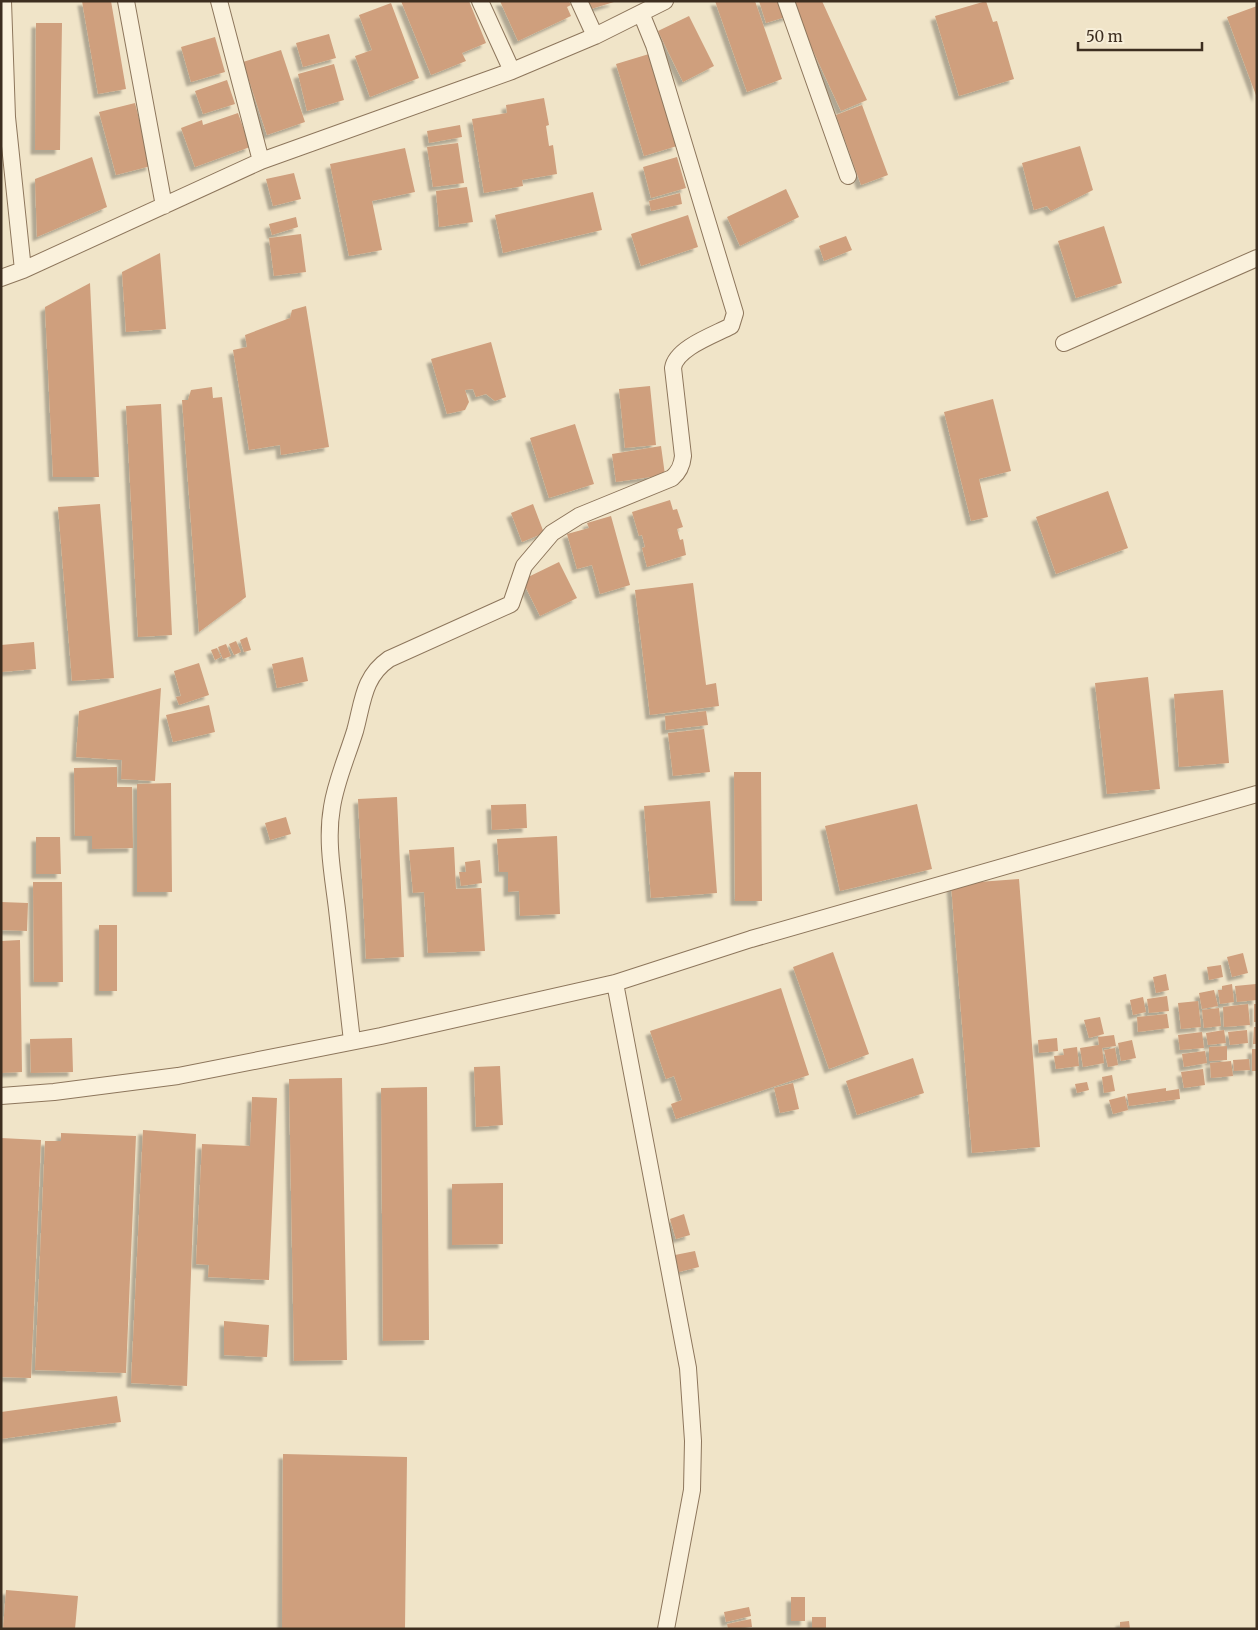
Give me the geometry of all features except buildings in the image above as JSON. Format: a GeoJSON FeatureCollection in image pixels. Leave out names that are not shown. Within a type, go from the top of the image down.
{"type":"FeatureCollection","features":[{"type":"Feature","properties":{"kind":"street"},"geometry":{"type":"LineString","coordinates":[[3,1],[4,117],[22,270]]}},
{"type":"Feature","properties":{"kind":"street"},"geometry":{"type":"LineString","coordinates":[[126,1],[164,206]]}},
{"type":"Feature","properties":{"kind":"street"},"geometry":{"type":"LineString","coordinates":[[219,1],[260,161]]}},
{"type":"Feature","properties":{"kind":"street"},"geometry":{"type":"LineString","coordinates":[[480,1],[512,71]]}},
{"type":"Feature","properties":{"kind":"street"},"geometry":{"type":"LineString","coordinates":[[579,1],[595,36]]}},
{"type":"Feature","properties":{"kind":"street"},"geometry":{"type":"LineString","coordinates":[[1,278],[260,161],[512,71],[595,36],[665,1]]}},
{"type":"Feature","properties":{"kind":"street"},"geometry":{"type":"LineString","coordinates":[[786,1],[848,176]]}},
{"type":"Feature","properties":{"kind":"street"},"geometry":{"type":"LineString","coordinates":[[352,1041],[331,862],[330,831],[336,785],[367,685],[372,675],[390,659],[511,604],[524,566],[552,532],[579,516],[672,478],[677,474],[682,464],[683,456],[673,368],[674,362],[681,352],[731,326],[734,321],[736,313],[654,45],[641,13]]}},
{"type":"Feature","properties":{"kind":"street"},"geometry":{"type":"LineString","coordinates":[[1064,343],[1257,258]]}},
{"type":"Feature","properties":{"kind":"street"},"geometry":{"type":"LineString","coordinates":[[1,1096],[54,1092],[178,1076],[352,1041],[615,983],[751,939],[1257,794]]}},
{"type":"Feature","properties":{"kind":"street"},"geometry":{"type":"LineString","coordinates":[[615,983],[688,1368],[692,1441],[692,1490],[666,1629]]}}]}
